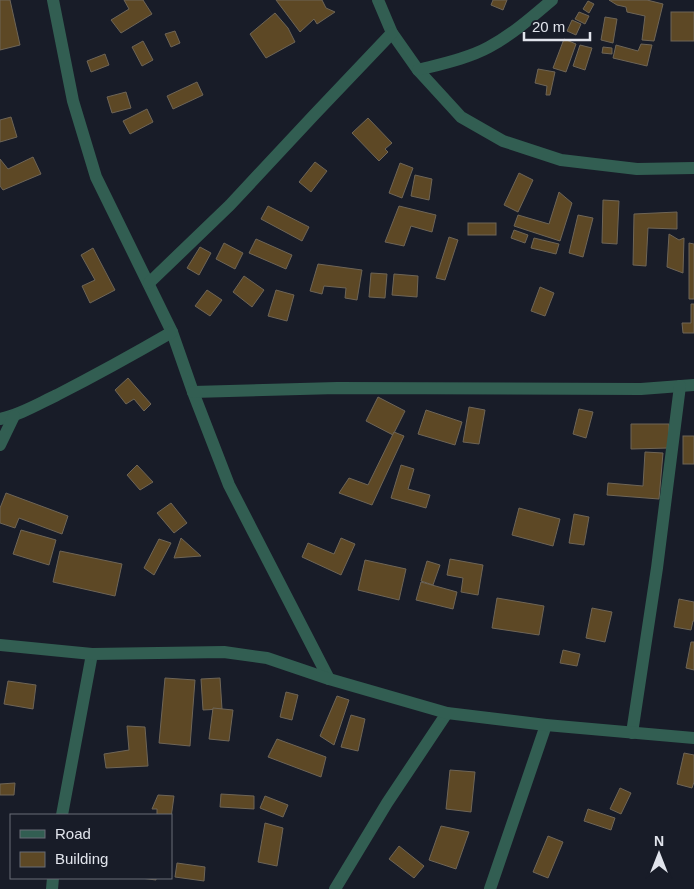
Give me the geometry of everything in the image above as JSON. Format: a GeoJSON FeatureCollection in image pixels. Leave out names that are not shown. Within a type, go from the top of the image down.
{"type":"FeatureCollection","features":[{"type":"Feature","properties":{"kind":"street"},"geometry":{"type":"LineString","coordinates":[[53,0],[73,101],[96,177],[172,332],[229,484],[329,679]]}},
{"type":"Feature","properties":{"kind":"street"},"geometry":{"type":"LineString","coordinates":[[378,0],[392,33],[418,70],[461,117],[503,141],[561,160],[637,169],[694,168]]}},
{"type":"Feature","properties":{"kind":"street"},"geometry":{"type":"LineString","coordinates":[[418,70],[455,60],[488,48],[518,29],[552,0]]}},
{"type":"Feature","properties":{"kind":"street"},"geometry":{"type":"LineString","coordinates":[[148,283],[230,205],[392,33]]}},
{"type":"Feature","properties":{"kind":"street"},"geometry":{"type":"LineString","coordinates":[[0,420],[14,416],[118,364],[172,332]]}},
{"type":"Feature","properties":{"kind":"street"},"geometry":{"type":"LineString","coordinates":[[193,392],[337,388],[641,389],[694,385]]}},
{"type":"Feature","properties":{"kind":"street"},"geometry":{"type":"LineString","coordinates":[[632,733],[657,568],[680,386]]}},
{"type":"Feature","properties":{"kind":"street"},"geometry":{"type":"LineString","coordinates":[[0,445],[14,416]]}},
{"type":"Feature","properties":{"kind":"street"},"geometry":{"type":"LineString","coordinates":[[0,646],[92,654],[224,652],[267,658],[329,679],[447,713],[546,725],[694,738]]}},
{"type":"Feature","properties":{"kind":"street"},"geometry":{"type":"LineString","coordinates":[[62,814],[92,654]]}},
{"type":"Feature","properties":{"kind":"street"},"geometry":{"type":"LineString","coordinates":[[335,889],[386,803],[447,713]]}},
{"type":"Feature","properties":{"kind":"street"},"geometry":{"type":"LineString","coordinates":[[490,889],[546,725]]}},
{"type":"Feature","properties":{"kind":"building"},"geometry":{"type":"Polygon","coordinates":[[[0,0],[10,0],[20,45],[0,50],[0,0]]]}},
{"type":"Feature","properties":{"kind":"building"},"geometry":{"type":"Polygon","coordinates":[[[124,0],[143,0],[152,14],[121,33],[111,20],[129,9],[124,0]]]}},
{"type":"Feature","properties":{"kind":"building"},"geometry":{"type":"Polygon","coordinates":[[[276,0],[322,0],[326,8],[335,12],[317,24],[314,19],[300,32],[276,0]]]}},
{"type":"Feature","properties":{"kind":"building"},"geometry":{"type":"Polygon","coordinates":[[[493,0],[507,0],[503,10],[491,5],[493,0]]]}},
{"type":"Feature","properties":{"kind":"building"},"geometry":{"type":"Polygon","coordinates":[[[609,0],[647,0],[663,4],[654,41],[642,40],[645,16],[627,12],[626,7],[617,5],[609,0]]]}},
{"type":"Feature","properties":{"kind":"building"},"geometry":{"type":"Polygon","coordinates":[[[588,1],[594,4],[589,13],[583,9],[588,1]]]}},
{"type":"Feature","properties":{"kind":"building"},"geometry":{"type":"Polygon","coordinates":[[[579,12],[589,16],[585,24],[575,19],[579,12]]]}},
{"type":"Feature","properties":{"kind":"building"},"geometry":{"type":"Polygon","coordinates":[[[671,12],[694,12],[694,41],[671,41],[671,12]]]}},
{"type":"Feature","properties":{"kind":"building"},"geometry":{"type":"Polygon","coordinates":[[[275,13],[288,28],[295,42],[266,58],[250,34],[275,13]]]}},
{"type":"Feature","properties":{"kind":"building"},"geometry":{"type":"Polygon","coordinates":[[[605,17],[617,19],[613,43],[601,40],[605,17]]]}},
{"type":"Feature","properties":{"kind":"building"},"geometry":{"type":"Polygon","coordinates":[[[572,20],[581,24],[576,35],[567,31],[572,20]]]}},
{"type":"Feature","properties":{"kind":"building"},"geometry":{"type":"Polygon","coordinates":[[[175,31],[180,43],[171,47],[165,34],[175,31]]]}},
{"type":"Feature","properties":{"kind":"building"},"geometry":{"type":"Polygon","coordinates":[[[564,39],[576,44],[566,72],[553,68],[564,39]]]}},
{"type":"Feature","properties":{"kind":"building"},"geometry":{"type":"Polygon","coordinates":[[[143,41],[153,60],[142,66],[132,47],[143,41]]]}},
{"type":"Feature","properties":{"kind":"building"},"geometry":{"type":"Polygon","coordinates":[[[641,44],[652,45],[647,66],[613,58],[616,45],[638,51],[641,44]]]}},
{"type":"Feature","properties":{"kind":"building"},"geometry":{"type":"Polygon","coordinates":[[[580,45],[592,48],[585,70],[573,66],[580,45]]]}},
{"type":"Feature","properties":{"kind":"building"},"geometry":{"type":"Polygon","coordinates":[[[603,47],[612,48],[612,54],[602,53],[603,47]]]}},
{"type":"Feature","properties":{"kind":"building"},"geometry":{"type":"Polygon","coordinates":[[[105,54],[109,65],[91,72],[87,61],[105,54]]]}},
{"type":"Feature","properties":{"kind":"building"},"geometry":{"type":"Polygon","coordinates":[[[538,69],[555,72],[550,95],[546,95],[547,86],[535,83],[538,69]]]}},
{"type":"Feature","properties":{"kind":"building"},"geometry":{"type":"Polygon","coordinates":[[[197,82],[203,95],[173,109],[167,96],[197,82]]]}},
{"type":"Feature","properties":{"kind":"building"},"geometry":{"type":"Polygon","coordinates":[[[126,92],[131,108],[112,113],[107,97],[126,92]]]}},
{"type":"Feature","properties":{"kind":"building"},"geometry":{"type":"Polygon","coordinates":[[[147,109],[153,122],[130,134],[123,121],[147,109]]]}},
{"type":"Feature","properties":{"kind":"building"},"geometry":{"type":"Polygon","coordinates":[[[11,117],[17,137],[0,142],[0,120],[11,117]]]}},
{"type":"Feature","properties":{"kind":"building"},"geometry":{"type":"Polygon","coordinates":[[[368,118],[392,143],[385,149],[388,152],[379,161],[352,133],[368,118]]]}},
{"type":"Feature","properties":{"kind":"building"},"geometry":{"type":"Polygon","coordinates":[[[33,157],[41,174],[3,190],[0,186],[0,159],[8,169],[33,157]]]}},
{"type":"Feature","properties":{"kind":"building"},"geometry":{"type":"Polygon","coordinates":[[[315,162],[327,171],[311,192],[299,182],[315,162]]]}},
{"type":"Feature","properties":{"kind":"building"},"geometry":{"type":"Polygon","coordinates":[[[400,163],[413,168],[402,198],[389,193],[400,163]]]}},
{"type":"Feature","properties":{"kind":"building"},"geometry":{"type":"Polygon","coordinates":[[[519,173],[533,180],[518,212],[504,205],[519,173]]]}},
{"type":"Feature","properties":{"kind":"building"},"geometry":{"type":"Polygon","coordinates":[[[415,175],[432,179],[429,200],[411,196],[415,175]]]}},
{"type":"Feature","properties":{"kind":"building"},"geometry":{"type":"Polygon","coordinates":[[[559,192],[572,203],[560,241],[514,226],[518,215],[549,224],[559,192]]]}},
{"type":"Feature","properties":{"kind":"building"},"geometry":{"type":"Polygon","coordinates":[[[603,200],[619,201],[617,244],[602,243],[603,200]]]}},
{"type":"Feature","properties":{"kind":"building"},"geometry":{"type":"Polygon","coordinates":[[[268,206],[309,227],[302,241],[261,219],[268,206]]]}},
{"type":"Feature","properties":{"kind":"building"},"geometry":{"type":"Polygon","coordinates":[[[399,206],[436,215],[432,232],[411,226],[404,246],[385,242],[399,206]]]}},
{"type":"Feature","properties":{"kind":"building"},"geometry":{"type":"Polygon","coordinates":[[[677,212],[677,229],[648,228],[646,266],[633,265],[634,214],[677,212]]]}},
{"type":"Feature","properties":{"kind":"building"},"geometry":{"type":"Polygon","coordinates":[[[578,215],[593,218],[583,257],[569,253],[578,215]]]}},
{"type":"Feature","properties":{"kind":"building"},"geometry":{"type":"Polygon","coordinates":[[[468,223],[496,223],[496,235],[468,235],[468,223]]]}},
{"type":"Feature","properties":{"kind":"building"},"geometry":{"type":"Polygon","coordinates":[[[514,230],[528,235],[525,243],[511,238],[514,230]]]}},
{"type":"Feature","properties":{"kind":"building"},"geometry":{"type":"Polygon","coordinates":[[[669,234],[679,240],[684,238],[683,273],[667,267],[669,234]]]}},
{"type":"Feature","properties":{"kind":"building"},"geometry":{"type":"Polygon","coordinates":[[[449,237],[458,240],[445,280],[436,278],[449,237]]]}},
{"type":"Feature","properties":{"kind":"building"},"geometry":{"type":"Polygon","coordinates":[[[534,238],[559,244],[556,254],[531,248],[534,238]]]}},
{"type":"Feature","properties":{"kind":"building"},"geometry":{"type":"Polygon","coordinates":[[[256,239],[292,255],[286,269],[249,253],[256,239]]]}},
{"type":"Feature","properties":{"kind":"building"},"geometry":{"type":"Polygon","coordinates":[[[224,243],[243,253],[235,269],[216,259],[224,243]]]}},
{"type":"Feature","properties":{"kind":"building"},"geometry":{"type":"Polygon","coordinates":[[[689,243],[694,244],[694,299],[689,299],[689,243]]]}},
{"type":"Feature","properties":{"kind":"building"},"geometry":{"type":"Polygon","coordinates":[[[200,247],[211,253],[199,275],[187,268],[200,247]]]}},
{"type":"Feature","properties":{"kind":"building"},"geometry":{"type":"Polygon","coordinates":[[[93,248],[115,290],[90,303],[82,286],[95,280],[81,255],[93,248]]]}},
{"type":"Feature","properties":{"kind":"building"},"geometry":{"type":"Polygon","coordinates":[[[318,264],[362,270],[357,300],[345,298],[346,288],[324,286],[322,294],[310,291],[318,264]]]}},
{"type":"Feature","properties":{"kind":"building"},"geometry":{"type":"Polygon","coordinates":[[[371,273],[387,274],[385,298],[369,297],[371,273]]]}},
{"type":"Feature","properties":{"kind":"building"},"geometry":{"type":"Polygon","coordinates":[[[394,274],[418,276],[417,297],[392,295],[394,274]]]}},
{"type":"Feature","properties":{"kind":"building"},"geometry":{"type":"Polygon","coordinates":[[[244,276],[264,290],[252,307],[233,292],[244,276]]]}},
{"type":"Feature","properties":{"kind":"building"},"geometry":{"type":"Polygon","coordinates":[[[540,287],[554,293],[545,316],[531,311],[540,287]]]}},
{"type":"Feature","properties":{"kind":"building"},"geometry":{"type":"Polygon","coordinates":[[[207,290],[222,300],[210,316],[195,306],[207,290]]]}},
{"type":"Feature","properties":{"kind":"building"},"geometry":{"type":"Polygon","coordinates":[[[276,290],[294,295],[287,321],[268,316],[276,290]]]}},
{"type":"Feature","properties":{"kind":"building"},"geometry":{"type":"Polygon","coordinates":[[[691,304],[694,304],[694,333],[683,333],[682,323],[691,323],[691,304]]]}},
{"type":"Feature","properties":{"kind":"building"},"geometry":{"type":"Polygon","coordinates":[[[128,378],[151,404],[144,411],[134,399],[126,404],[115,390],[128,378]]]}},
{"type":"Feature","properties":{"kind":"building"},"geometry":{"type":"Polygon","coordinates":[[[378,397],[405,411],[393,435],[366,421],[378,397]]]}},
{"type":"Feature","properties":{"kind":"building"},"geometry":{"type":"Polygon","coordinates":[[[469,407],[485,410],[479,444],[463,442],[469,407]]]}},
{"type":"Feature","properties":{"kind":"building"},"geometry":{"type":"Polygon","coordinates":[[[579,409],[593,412],[586,438],[573,434],[579,409]]]}},
{"type":"Feature","properties":{"kind":"building"},"geometry":{"type":"Polygon","coordinates":[[[426,410],[462,422],[455,445],[418,434],[426,410]]]}},
{"type":"Feature","properties":{"kind":"building"},"geometry":{"type":"Polygon","coordinates":[[[631,424],[669,424],[669,448],[631,449],[631,424]]]}},
{"type":"Feature","properties":{"kind":"building"},"geometry":{"type":"Polygon","coordinates":[[[394,432],[404,436],[372,505],[339,493],[349,478],[368,485],[394,432]]]}},
{"type":"Feature","properties":{"kind":"building"},"geometry":{"type":"Polygon","coordinates":[[[683,436],[694,436],[694,464],[683,464],[683,436]]]}},
{"type":"Feature","properties":{"kind":"building"},"geometry":{"type":"Polygon","coordinates":[[[645,452],[663,453],[659,499],[607,495],[608,483],[643,486],[645,452]]]}},
{"type":"Feature","properties":{"kind":"building"},"geometry":{"type":"Polygon","coordinates":[[[137,465],[153,482],[140,490],[127,475],[137,465]]]}},
{"type":"Feature","properties":{"kind":"building"},"geometry":{"type":"Polygon","coordinates":[[[401,465],[414,469],[408,489],[430,495],[426,508],[391,498],[401,465]]]}},
{"type":"Feature","properties":{"kind":"building"},"geometry":{"type":"Polygon","coordinates":[[[6,493],[68,516],[62,534],[19,518],[15,528],[0,523],[0,508],[6,493]]]}},
{"type":"Feature","properties":{"kind":"building"},"geometry":{"type":"Polygon","coordinates":[[[171,503],[187,523],[174,533],[157,513],[171,503]]]}},
{"type":"Feature","properties":{"kind":"building"},"geometry":{"type":"Polygon","coordinates":[[[519,508],[560,519],[553,546],[512,535],[519,508]]]}},
{"type":"Feature","properties":{"kind":"building"},"geometry":{"type":"Polygon","coordinates":[[[574,514],[589,517],[584,545],[569,543],[574,514]]]}},
{"type":"Feature","properties":{"kind":"building"},"geometry":{"type":"Polygon","coordinates":[[[21,530],[56,540],[49,565],[13,554],[21,530]]]}},
{"type":"Feature","properties":{"kind":"building"},"geometry":{"type":"Polygon","coordinates":[[[181,538],[201,556],[174,558],[181,538]]]}},
{"type":"Feature","properties":{"kind":"building"},"geometry":{"type":"Polygon","coordinates":[[[341,538],[355,544],[341,575],[302,557],[308,543],[334,554],[341,538]]]}},
{"type":"Feature","properties":{"kind":"building"},"geometry":{"type":"Polygon","coordinates":[[[159,539],[171,543],[154,575],[144,568],[159,539]]]}},
{"type":"Feature","properties":{"kind":"building"},"geometry":{"type":"Polygon","coordinates":[[[60,551],[122,564],[115,596],[53,582],[60,551]]]}},
{"type":"Feature","properties":{"kind":"building"},"geometry":{"type":"Polygon","coordinates":[[[450,559],[483,565],[478,595],[461,592],[463,578],[447,575],[450,559]]]}},
{"type":"Feature","properties":{"kind":"building"},"geometry":{"type":"Polygon","coordinates":[[[365,560],[406,569],[399,600],[358,590],[365,560]]]}},
{"type":"Feature","properties":{"kind":"building"},"geometry":{"type":"Polygon","coordinates":[[[427,561],[440,565],[433,585],[421,581],[427,561]]]}},
{"type":"Feature","properties":{"kind":"building"},"geometry":{"type":"Polygon","coordinates":[[[421,582],[457,592],[453,609],[416,600],[421,582]]]}},
{"type":"Feature","properties":{"kind":"building"},"geometry":{"type":"Polygon","coordinates":[[[497,598],[544,606],[539,635],[492,628],[497,598]]]}},
{"type":"Feature","properties":{"kind":"building"},"geometry":{"type":"Polygon","coordinates":[[[679,599],[694,602],[694,621],[691,630],[674,627],[679,599]]]}},
{"type":"Feature","properties":{"kind":"building"},"geometry":{"type":"Polygon","coordinates":[[[592,608],[612,612],[605,642],[586,638],[592,608]]]}},
{"type":"Feature","properties":{"kind":"building"},"geometry":{"type":"Polygon","coordinates":[[[691,642],[694,642],[694,670],[686,668],[691,642]]]}},
{"type":"Feature","properties":{"kind":"building"},"geometry":{"type":"Polygon","coordinates":[[[563,650],[580,654],[577,666],[560,663],[563,650]]]}},
{"type":"Feature","properties":{"kind":"building"},"geometry":{"type":"Polygon","coordinates":[[[165,678],[195,680],[190,746],[159,743],[165,678]]]}},
{"type":"Feature","properties":{"kind":"building"},"geometry":{"type":"Polygon","coordinates":[[[220,678],[222,709],[203,710],[201,679],[220,678]]]}},
{"type":"Feature","properties":{"kind":"building"},"geometry":{"type":"Polygon","coordinates":[[[8,681],[36,685],[33,709],[4,704],[8,681]]]}},
{"type":"Feature","properties":{"kind":"building"},"geometry":{"type":"Polygon","coordinates":[[[286,692],[298,695],[292,720],[280,717],[286,692]]]}},
{"type":"Feature","properties":{"kind":"building"},"geometry":{"type":"Polygon","coordinates":[[[337,696],[349,700],[334,745],[320,736],[337,696]]]}},
{"type":"Feature","properties":{"kind":"building"},"geometry":{"type":"Polygon","coordinates":[[[213,708],[233,710],[229,741],[209,739],[213,708]]]}},
{"type":"Feature","properties":{"kind":"building"},"geometry":{"type":"Polygon","coordinates":[[[351,715],[365,719],[358,751],[341,747],[351,715]]]}},
{"type":"Feature","properties":{"kind":"building"},"geometry":{"type":"Polygon","coordinates":[[[127,726],[145,727],[148,766],[106,768],[104,754],[129,750],[127,726]]]}},
{"type":"Feature","properties":{"kind":"building"},"geometry":{"type":"Polygon","coordinates":[[[277,739],[326,757],[321,777],[268,757],[277,739]]]}},
{"type":"Feature","properties":{"kind":"building"},"geometry":{"type":"Polygon","coordinates":[[[684,753],[694,755],[694,782],[692,788],[677,784],[684,753]]]}},
{"type":"Feature","properties":{"kind":"building"},"geometry":{"type":"Polygon","coordinates":[[[450,770],[475,772],[471,812],[446,809],[450,770]]]}},
{"type":"Feature","properties":{"kind":"building"},"geometry":{"type":"Polygon","coordinates":[[[15,783],[14,795],[0,795],[0,784],[15,783]]]}},
{"type":"Feature","properties":{"kind":"building"},"geometry":{"type":"Polygon","coordinates":[[[620,788],[631,793],[621,814],[610,809],[620,788]]]}},
{"type":"Feature","properties":{"kind":"building"},"geometry":{"type":"Polygon","coordinates":[[[221,794],[254,796],[254,809],[220,807],[221,794]]]}},
{"type":"Feature","properties":{"kind":"building"},"geometry":{"type":"Polygon","coordinates":[[[158,795],[174,796],[172,814],[157,814],[157,809],[152,809],[158,795]]]}},
{"type":"Feature","properties":{"kind":"building"},"geometry":{"type":"Polygon","coordinates":[[[265,796],[288,805],[283,817],[260,808],[265,796]]]}},
{"type":"Feature","properties":{"kind":"building"},"geometry":{"type":"Polygon","coordinates":[[[588,809],[615,818],[611,830],[584,821],[588,809]]]}},
{"type":"Feature","properties":{"kind":"building"},"geometry":{"type":"Polygon","coordinates":[[[265,823],[283,828],[277,866],[258,862],[265,823]]]}},
{"type":"Feature","properties":{"kind":"building"},"geometry":{"type":"Polygon","coordinates":[[[441,826],[469,832],[456,869],[429,860],[441,826]]]}},
{"type":"Feature","properties":{"kind":"building"},"geometry":{"type":"Polygon","coordinates":[[[548,836],[563,842],[548,878],[533,872],[548,836]]]}},
{"type":"Feature","properties":{"kind":"building"},"geometry":{"type":"Polygon","coordinates":[[[399,846],[424,866],[414,878],[389,859],[399,846]]]}},
{"type":"Feature","properties":{"kind":"building"},"geometry":{"type":"Polygon","coordinates":[[[177,863],[205,867],[204,881],[175,877],[177,863]]]}}]}
